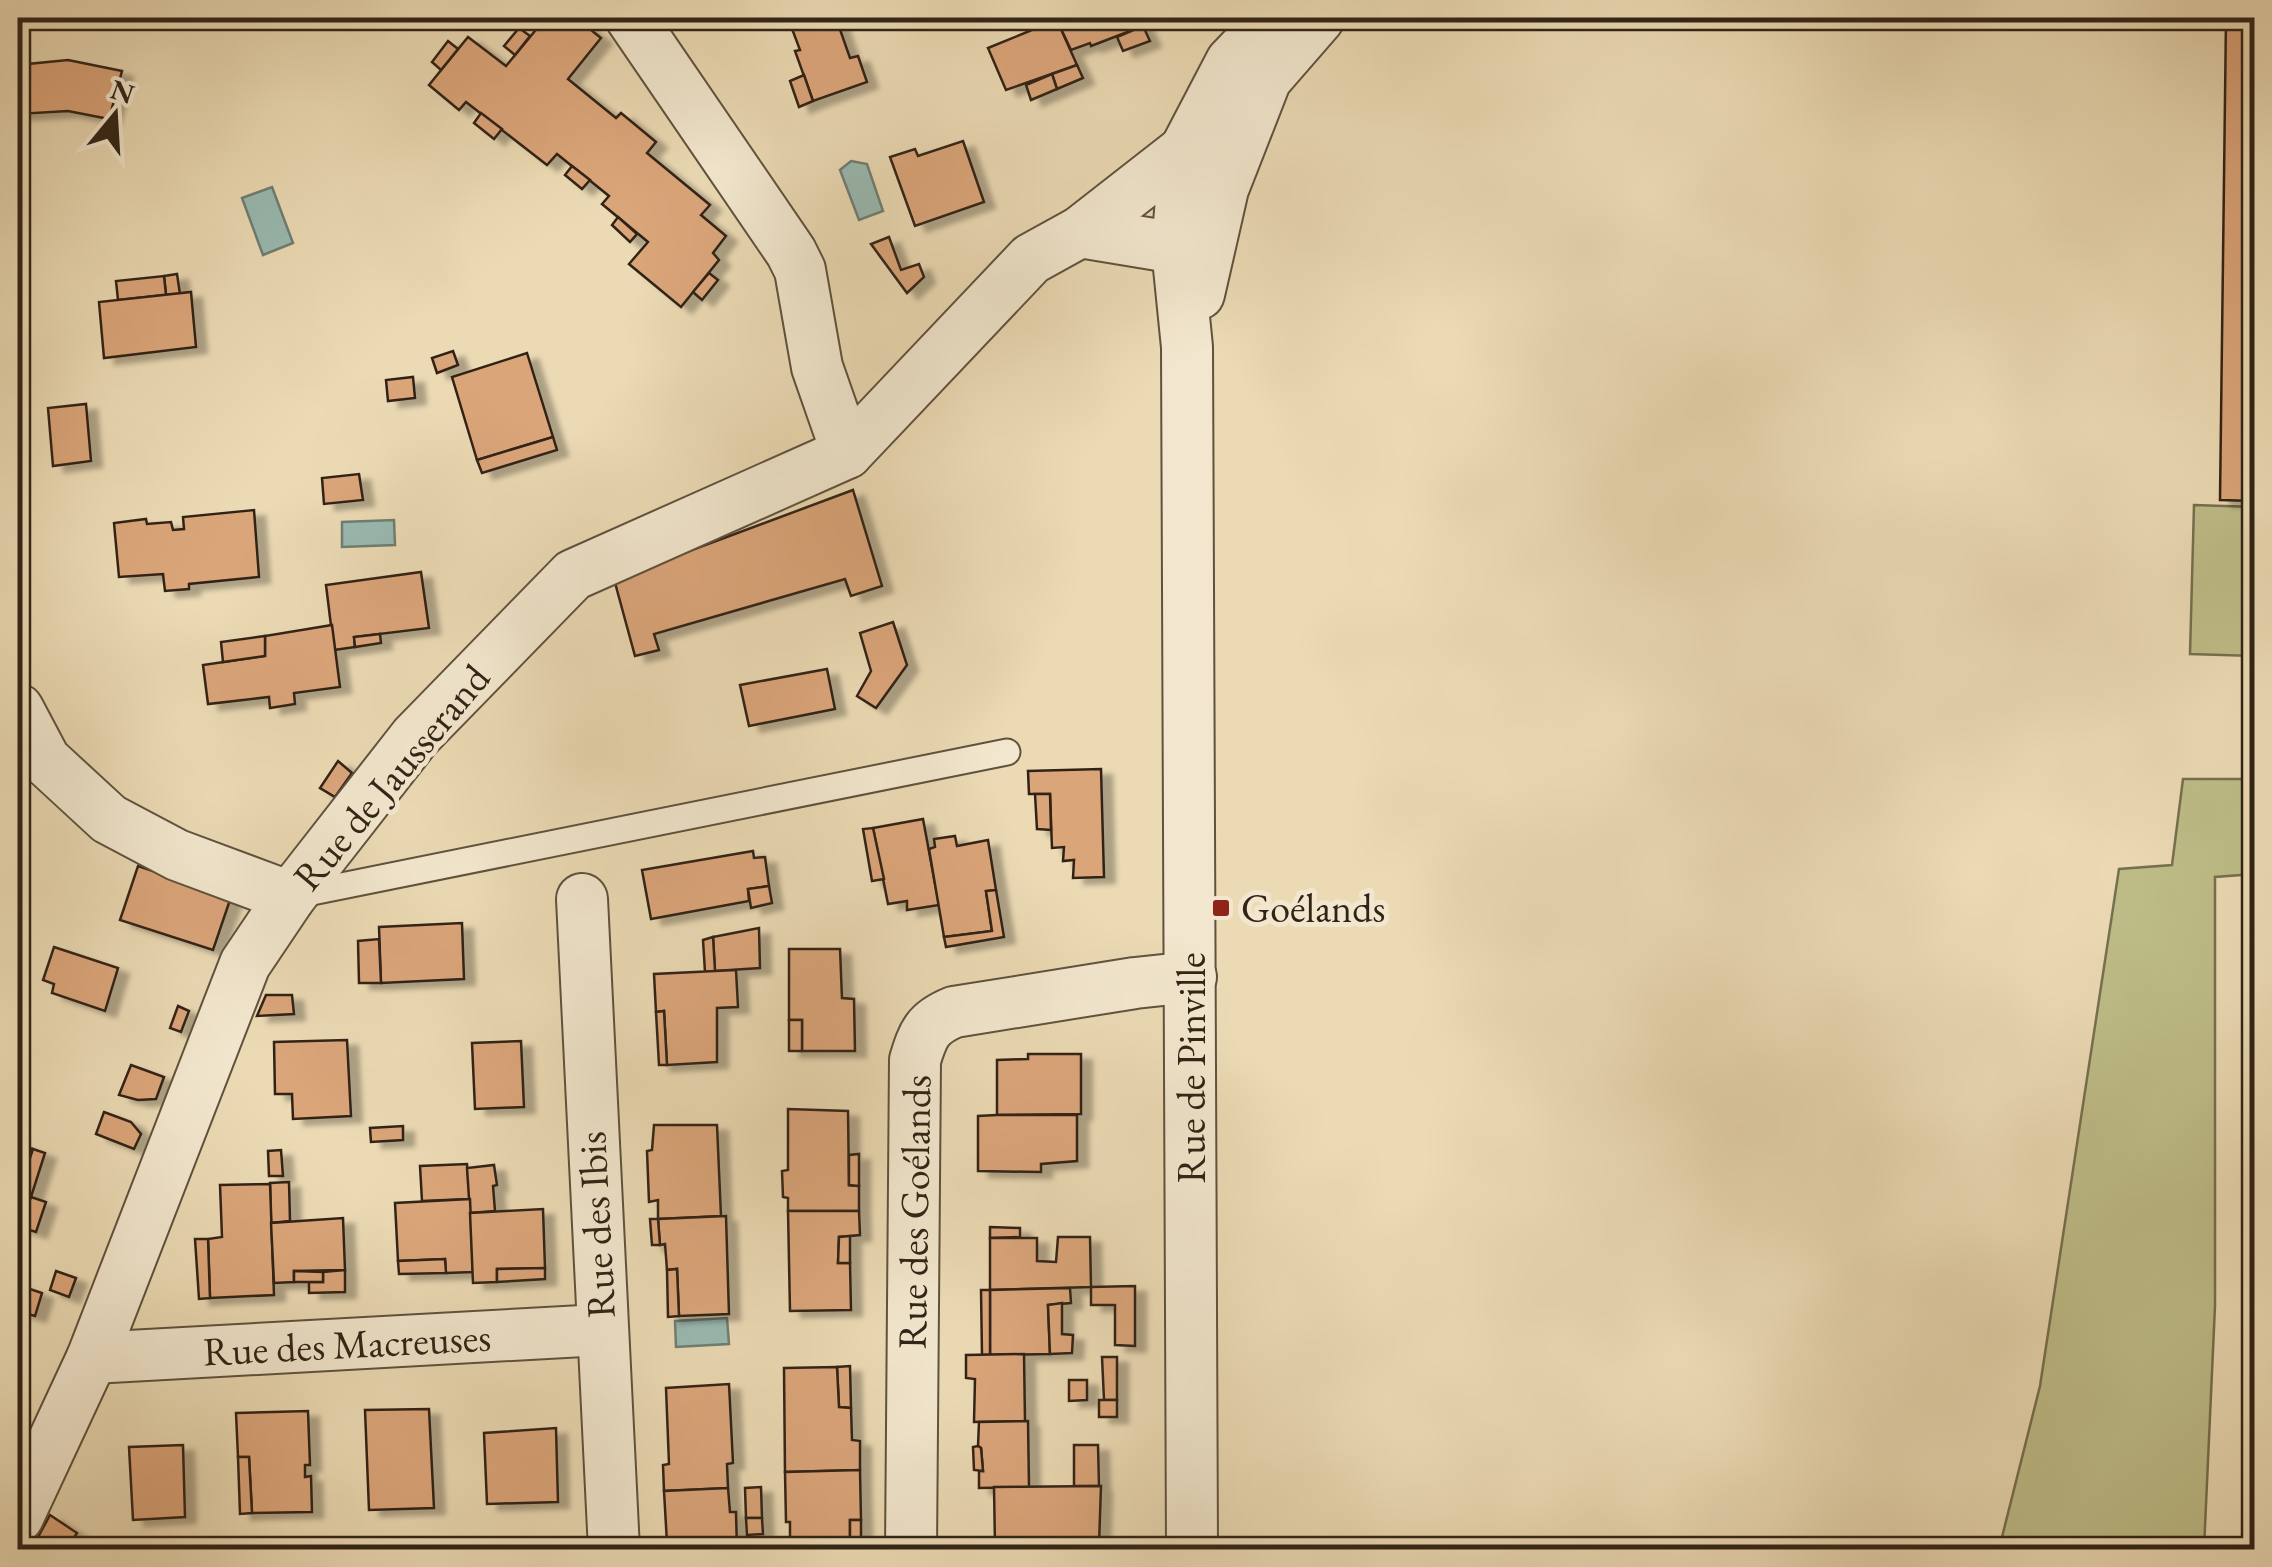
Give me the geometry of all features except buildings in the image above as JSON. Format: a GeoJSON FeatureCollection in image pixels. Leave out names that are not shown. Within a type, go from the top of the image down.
{"type":"FeatureCollection","features":[{"type":"Feature","properties":{"kind":"street"},"geometry":{"type":"LineString","coordinates":[[631,18],[800,270],[817,367],[846,453]]}},
{"type":"Feature","properties":{"kind":"street","name":"Rue de Pinville"},"geometry":{"type":"LineString","coordinates":[[1192,1550],[1187,347],[1178,248],[1186,150],[1232,62],[1274,18]]}},
{"type":"Feature","properties":{"kind":"street","name":"Rue de Pinville"},"geometry":{"type":"LineString","coordinates":[[1187,347],[1223,189],[1266,79],[1319,18]]}},
{"type":"Feature","properties":{"kind":"street","name":"Rue de Jausserand"},"geometry":{"type":"LineString","coordinates":[[18,1516],[38,1426],[92,1358],[237,979],[290,896],[414,737],[572,576],[846,453],[1031,259],[1080,232],[1186,150],[1266,79]]}},
{"type":"Feature","properties":{"kind":"street"},"geometry":{"type":"LineString","coordinates":[[1080,232],[1178,248]]}},
{"type":"Feature","properties":{"kind":"street"},"geometry":{"type":"LineString","coordinates":[[18,709],[45,760],[109,819],[176,855],[290,896]]}},
{"type":"Feature","properties":{"kind":"street","name":"Rue des Ibis"},"geometry":{"type":"LineString","coordinates":[[582,900],[614,1550]]}},
{"type":"Feature","properties":{"kind":"street","name":"Rue des Goélands"},"geometry":{"type":"LineString","coordinates":[[912,1550],[914,1060],[922,1038],[935,1020],[954,1012],[1135,982],[1191,977]]}},
{"type":"Feature","properties":{"kind":"street","name":"Rue des Macreuses"},"geometry":{"type":"LineString","coordinates":[[92,1358],[601,1330]]}},
{"type":"Feature","properties":{"kind":"lane"},"geometry":{"type":"LineString","coordinates":[[290,896],[1007,752]]}},
{"type":"Feature","properties":{"kind":"shaded area"},"geometry":{"type":"Polygon","coordinates":[[[2194,505],[2254,507],[2254,656],[2190,654],[2194,505]]]}},
{"type":"Feature","properties":{"kind":"shaded area"},"geometry":{"type":"Polygon","coordinates":[[[2183,779],[2254,779],[2254,874],[2215,877],[2215,1306],[2204,1549],[1999,1549],[2040,1386],[2119,869],[2172,865],[2183,779]]]}},
{"type":"Feature","properties":{"kind":"water"},"geometry":{"type":"Polygon","coordinates":[[[851,161],[867,164],[883,211],[859,220],[840,170],[851,161]]]}},
{"type":"Feature","properties":{"kind":"water"},"geometry":{"type":"Polygon","coordinates":[[[272,187],[293,243],[263,255],[242,198],[272,187]]]}},
{"type":"Feature","properties":{"kind":"water"},"geometry":{"type":"Polygon","coordinates":[[[394,520],[395,545],[342,547],[342,522],[394,520]]]}},
{"type":"Feature","properties":{"kind":"water"},"geometry":{"type":"Polygon","coordinates":[[[727,1318],[729,1344],[676,1347],[675,1321],[727,1318]]]}},
{"type":"Feature","properties":{"kind":"place","name":"Goélands"},"geometry":{"type":"Point","coordinates":[1221,908]}}]}
